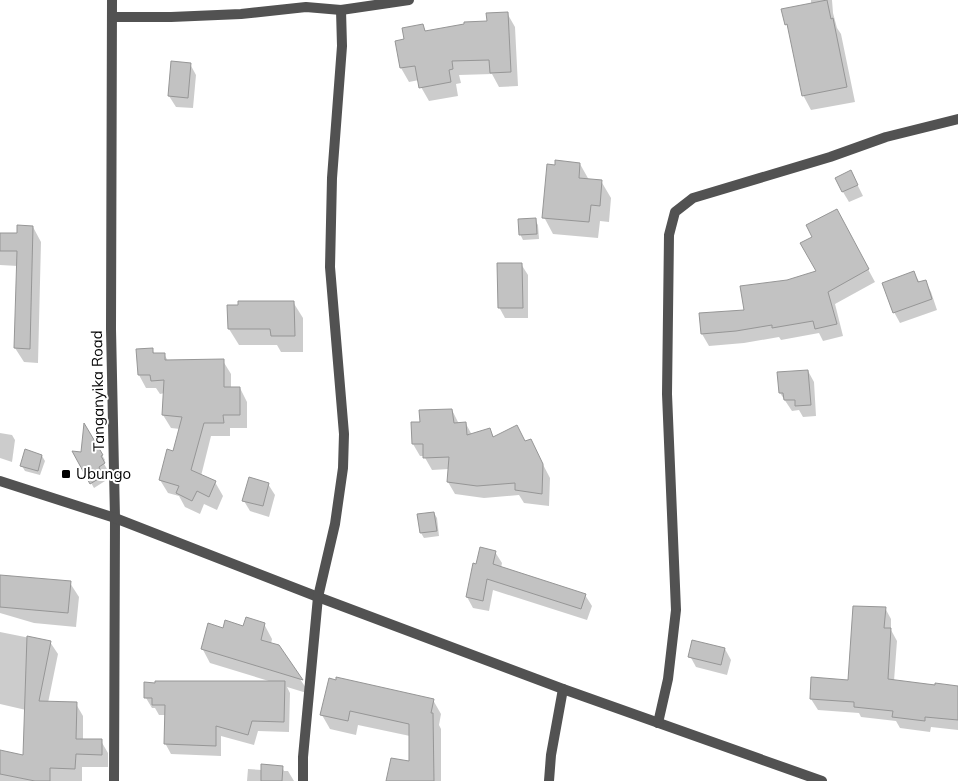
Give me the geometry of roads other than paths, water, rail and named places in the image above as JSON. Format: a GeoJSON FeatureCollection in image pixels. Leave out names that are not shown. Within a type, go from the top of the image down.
{"type":"FeatureCollection","features":[{"type":"Feature","properties":{"kind":"street","name":"Tanganyika Road"},"geometry":{"type":"LineString","coordinates":[[112,0],[111,329],[115,518],[114,781]]}},
{"type":"Feature","properties":{"kind":"street"},"geometry":{"type":"LineString","coordinates":[[112,17],[171,18],[241,14],[306,7],[341,10],[409,0]]}},
{"type":"Feature","properties":{"kind":"street"},"geometry":{"type":"LineString","coordinates":[[303,781],[303,757],[318,597],[335,524],[343,468],[344,434],[330,267],[332,178],[342,46],[341,10]]}},
{"type":"Feature","properties":{"kind":"street"},"geometry":{"type":"LineString","coordinates":[[658,723],[668,679],[676,610],[668,394],[669,235],[675,212],[693,198],[747,180],[830,156],[886,137],[958,120]]}},
{"type":"Feature","properties":{"kind":"street"},"geometry":{"type":"LineString","coordinates":[[0,481],[115,518],[563,689],[822,781]]}},
{"type":"Feature","properties":{"kind":"street"},"geometry":{"type":"LineString","coordinates":[[549,781],[551,755],[563,689]]}},
{"type":"Feature","properties":{"kind":"place","name":"Ubungo"},"geometry":{"type":"Point","coordinates":[66,474]}}]}
